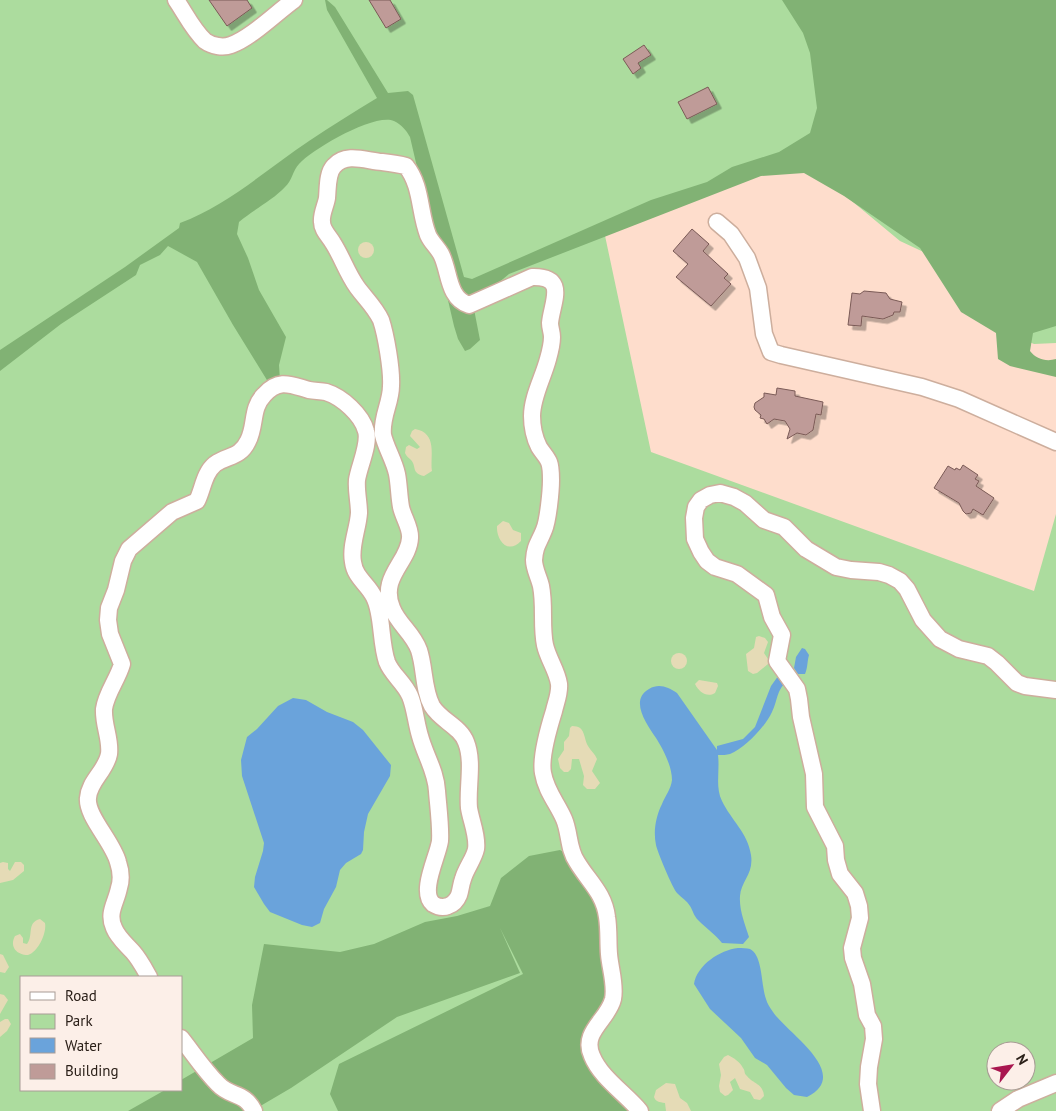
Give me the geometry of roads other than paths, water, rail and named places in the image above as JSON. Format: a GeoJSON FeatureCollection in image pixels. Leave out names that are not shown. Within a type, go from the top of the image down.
{"type":"FeatureCollection","features":[{"type":"Feature","properties":{"kind":"street"},"geometry":{"type":"LineString","coordinates":[[176,0],[196,32],[207,42],[219,46],[230,46],[294,0]]}},
{"type":"Feature","properties":{"kind":"street"},"geometry":{"type":"LineString","coordinates":[[148,976],[142,964],[119,938],[114,928],[111,918],[112,907],[119,890],[120,868],[109,841],[89,811],[87,800],[90,788],[105,766],[108,755],[104,707],[122,664],[110,634],[109,608],[116,590],[123,561],[129,549],[172,512],[197,501],[207,474],[216,464],[233,457],[245,448],[251,436],[255,408],[264,394],[277,385],[288,383],[315,391],[328,392],[344,403],[357,416],[366,430],[367,442],[360,462],[356,486],[358,516],[352,551],[353,563],[356,573],[373,593],[377,602],[387,662],[410,696],[420,738],[436,776],[440,833],[439,847],[432,865],[429,883],[428,896],[431,902],[445,908],[454,904],[459,897],[468,865],[476,853],[476,840],[469,805],[469,756],[466,743],[457,730],[434,709],[429,698],[418,646],[392,609],[390,598],[390,585],[395,569],[408,546],[411,536],[402,508],[397,471],[385,442],[382,428],[391,386],[384,333],[380,320],[370,302],[352,280],[336,247],[322,227],[321,218],[326,204],[330,172],[335,165],[343,160],[353,158],[406,166],[413,174],[418,189],[428,236],[442,256],[452,289],[462,303],[469,305],[532,277],[542,277],[548,280],[554,285],[557,293],[550,323],[552,338],[549,356],[533,403],[532,413],[534,434],[539,447],[550,463],[551,482],[547,518],[544,530],[537,542],[534,564],[541,586],[543,630],[546,648],[559,684],[558,698],[542,761],[543,774],[549,792],[564,819],[571,850],[576,861],[604,900],[608,918],[608,953],[614,988],[613,1000],[592,1034],[589,1045],[591,1055],[607,1077],[640,1111]]}},
{"type":"Feature","properties":{"kind":"street"},"geometry":{"type":"LineString","coordinates":[[717,222],[730,234],[747,258],[758,288],[764,334],[771,352],[922,387],[959,399],[1056,442]]}},
{"type":"Feature","properties":{"kind":"street"},"geometry":{"type":"LineString","coordinates":[[872,1111],[868,1084],[874,1039],[873,1026],[867,1015],[862,984],[852,958],[852,948],[860,918],[859,906],[855,893],[840,874],[835,846],[815,807],[814,774],[797,689],[777,660],[782,635],[772,617],[766,595],[737,574],[715,567],[707,560],[695,539],[693,529],[696,507],[701,500],[710,495],[720,493],[734,497],[745,503],[764,520],[784,527],[806,549],[836,567],[889,575],[900,581],[907,589],[923,620],[940,639],[959,649],[988,656],[1017,683],[1025,686],[1056,690]]}},
{"type":"Feature","properties":{"kind":"street"},"geometry":{"type":"LineString","coordinates":[[182,1039],[218,1084],[226,1091],[245,1098],[254,1111]]}},
{"type":"Feature","properties":{"kind":"street"},"geometry":{"type":"LineString","coordinates":[[1000,1111],[1018,1100],[1056,1083]]}},
{"type":"Feature","properties":{"kind":"water"},"geometry":{"type":"Polygon","coordinates":[[[802,648],[809,655],[807,669],[805,674],[798,674],[794,668],[796,657],[802,648]]]}},
{"type":"Feature","properties":{"kind":"water"},"geometry":{"type":"Polygon","coordinates":[[[781,672],[787,681],[781,688],[772,712],[765,724],[748,742],[736,751],[718,755],[720,796],[746,840],[751,855],[751,867],[740,896],[741,912],[749,937],[743,944],[722,943],[695,917],[689,904],[677,893],[657,849],[655,834],[657,819],[670,786],[672,775],[664,752],[642,713],[640,699],[649,689],[656,686],[667,688],[677,693],[717,750],[717,746],[743,739],[755,727],[771,686],[781,672]]]}},
{"type":"Feature","properties":{"kind":"water"},"geometry":{"type":"Polygon","coordinates":[[[293,698],[306,700],[327,712],[353,722],[363,730],[391,765],[390,776],[368,814],[363,850],[361,854],[346,863],[340,870],[336,887],[324,909],[320,923],[312,927],[270,912],[254,887],[264,843],[242,776],[241,760],[247,737],[278,706],[293,698]]]}},
{"type":"Feature","properties":{"kind":"water"},"geometry":{"type":"Polygon","coordinates":[[[731,949],[750,949],[754,952],[759,964],[766,1001],[780,1021],[802,1042],[820,1066],[823,1077],[819,1088],[807,1097],[794,1095],[767,1065],[755,1058],[741,1038],[710,1009],[694,984],[704,965],[710,960],[731,949]]]}}]}
